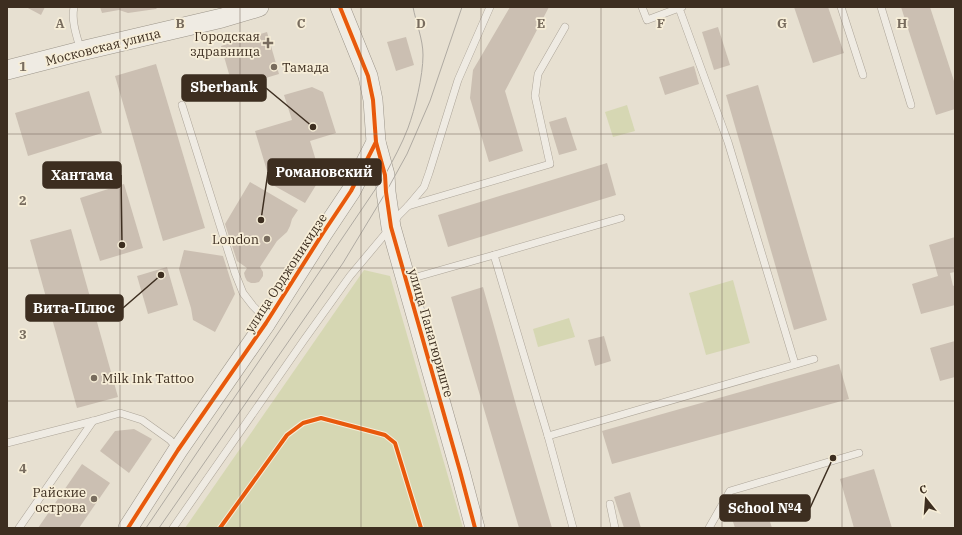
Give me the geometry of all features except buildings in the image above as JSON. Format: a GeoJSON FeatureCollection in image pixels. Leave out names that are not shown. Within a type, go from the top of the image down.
{"type":"FeatureCollection","features":[{"type":"Feature","properties":{"kind":"street","name":"Московская улица"},"geometry":{"type":"LineString","coordinates":[[222,18],[238,7]]}},
{"type":"Feature","properties":{"kind":"street","name":"Московская улица"},"geometry":{"type":"LineString","coordinates":[[7,70],[222,18],[259,7]]}},
{"type":"Feature","properties":{"kind":"street"},"geometry":{"type":"LineString","coordinates":[[340,7],[368,76],[373,100],[376,142]]}},
{"type":"Feature","properties":{"kind":"street","name":"улица Панагюриште"},"geometry":{"type":"LineString","coordinates":[[376,142],[385,175],[391,227],[475,528]]}},
{"type":"Feature","properties":{"kind":"street","name":"улица Орджоникидзе"},"geometry":{"type":"LineString","coordinates":[[128,528],[178,450],[266,323],[318,240],[351,191],[376,142]]}},
{"type":"Feature","properties":{"kind":"lane"},"geometry":{"type":"LineString","coordinates":[[74,7],[73,14],[76,31],[82,51]]}},
{"type":"Feature","properties":{"kind":"lane"},"geometry":{"type":"LineString","coordinates":[[173,528],[350,276],[391,227],[398,216],[424,187],[458,80],[490,7]]}},
{"type":"Feature","properties":{"kind":"lane"},"geometry":{"type":"LineString","coordinates":[[642,7],[647,20],[681,8],[728,142],[795,364]]}},
{"type":"Feature","properties":{"kind":"lane"},"geometry":{"type":"LineString","coordinates":[[841,7],[863,75]]}},
{"type":"Feature","properties":{"kind":"lane"},"geometry":{"type":"LineString","coordinates":[[881,7],[911,106]]}},
{"type":"Feature","properties":{"kind":"lane"},"geometry":{"type":"LineString","coordinates":[[408,206],[550,164],[535,96],[538,74],[565,27]]}},
{"type":"Feature","properties":{"kind":"lane"},"geometry":{"type":"LineString","coordinates":[[182,105],[235,273],[243,293],[266,323]]}},
{"type":"Feature","properties":{"kind":"lane"},"geometry":{"type":"LineString","coordinates":[[406,280],[621,218]]}},
{"type":"Feature","properties":{"kind":"lane"},"geometry":{"type":"LineString","coordinates":[[494,255],[548,436],[573,528]]}},
{"type":"Feature","properties":{"kind":"lane"},"geometry":{"type":"LineString","coordinates":[[548,436],[814,359]]}},
{"type":"Feature","properties":{"kind":"lane"},"geometry":{"type":"LineString","coordinates":[[7,443],[120,413],[142,420],[170,440],[178,450]]}},
{"type":"Feature","properties":{"kind":"lane"},"geometry":{"type":"LineString","coordinates":[[19,528],[93,421]]}},
{"type":"Feature","properties":{"kind":"lane"},"geometry":{"type":"LineString","coordinates":[[709,528],[730,491],[859,453]]}},
{"type":"Feature","properties":{"kind":"lane"},"geometry":{"type":"LineString","coordinates":[[610,504],[615,528]]}},
{"type":"Feature","properties":{"kind":"green space"},"geometry":{"type":"Polygon","coordinates":[[[627,105],[635,131],[613,137],[605,112],[627,105]]]}},
{"type":"Feature","properties":{"kind":"green space"},"geometry":{"type":"Polygon","coordinates":[[[364,270],[390,276],[463,528],[185,528],[364,270]]]}},
{"type":"Feature","properties":{"kind":"green space"},"geometry":{"type":"Polygon","coordinates":[[[733,280],[750,343],[706,355],[689,293],[733,280]]]}},
{"type":"Feature","properties":{"kind":"green space"},"geometry":{"type":"Polygon","coordinates":[[[569,318],[575,337],[538,347],[533,329],[569,318]]]}},
{"type":"Feature","properties":{"kind":"tram line"},"geometry":{"type":"LineString","coordinates":[[146,528],[385,175],[397,152],[411,120],[423,63],[422,43],[413,7]]}},
{"type":"Feature","properties":{"kind":"tram line"},"geometry":{"type":"LineString","coordinates":[[159,528],[343,263],[386,192],[407,154],[430,101],[462,7]]}},
{"type":"Feature","properties":{"kind":"cycle path"},"geometry":{"type":"LineString","coordinates":[[128,528],[178,450],[266,323],[351,191],[376,142],[373,100],[368,76],[340,7]]}},
{"type":"Feature","properties":{"kind":"cycle path"},"geometry":{"type":"LineString","coordinates":[[376,142],[385,175],[391,227],[475,528]]}},
{"type":"Feature","properties":{"kind":"cycle path"},"geometry":{"type":"LineString","coordinates":[[220,528],[287,435],[303,423],[321,418],[385,435],[395,443],[421,528]]}},
{"type":"Feature","properties":{"kind":"place","name":"Городская здравница"},"geometry":{"type":"Point","coordinates":[268,43]}},
{"type":"Feature","properties":{"kind":"place","name":"Тамада"},"geometry":{"type":"Point","coordinates":[274,67]}},
{"type":"Feature","properties":{"kind":"place","name":"Sberbank"},"geometry":{"type":"Point","coordinates":[313,127]}},
{"type":"Feature","properties":{"kind":"place","name":"Романовский"},"geometry":{"type":"Point","coordinates":[261,220]}},
{"type":"Feature","properties":{"kind":"place","name":"London"},"geometry":{"type":"Point","coordinates":[267,239]}},
{"type":"Feature","properties":{"kind":"place","name":"Хантама"},"geometry":{"type":"Point","coordinates":[122,245]}},
{"type":"Feature","properties":{"kind":"place","name":"Вита-Плюс"},"geometry":{"type":"Point","coordinates":[161,275]}},
{"type":"Feature","properties":{"kind":"place","name":"Milk Ink Tattoo"},"geometry":{"type":"Point","coordinates":[94,378]}},
{"type":"Feature","properties":{"kind":"place","name":"School №4"},"geometry":{"type":"Point","coordinates":[833,458]}},
{"type":"Feature","properties":{"kind":"place","name":"Райские острова"},"geometry":{"type":"Point","coordinates":[94,499]}}]}
